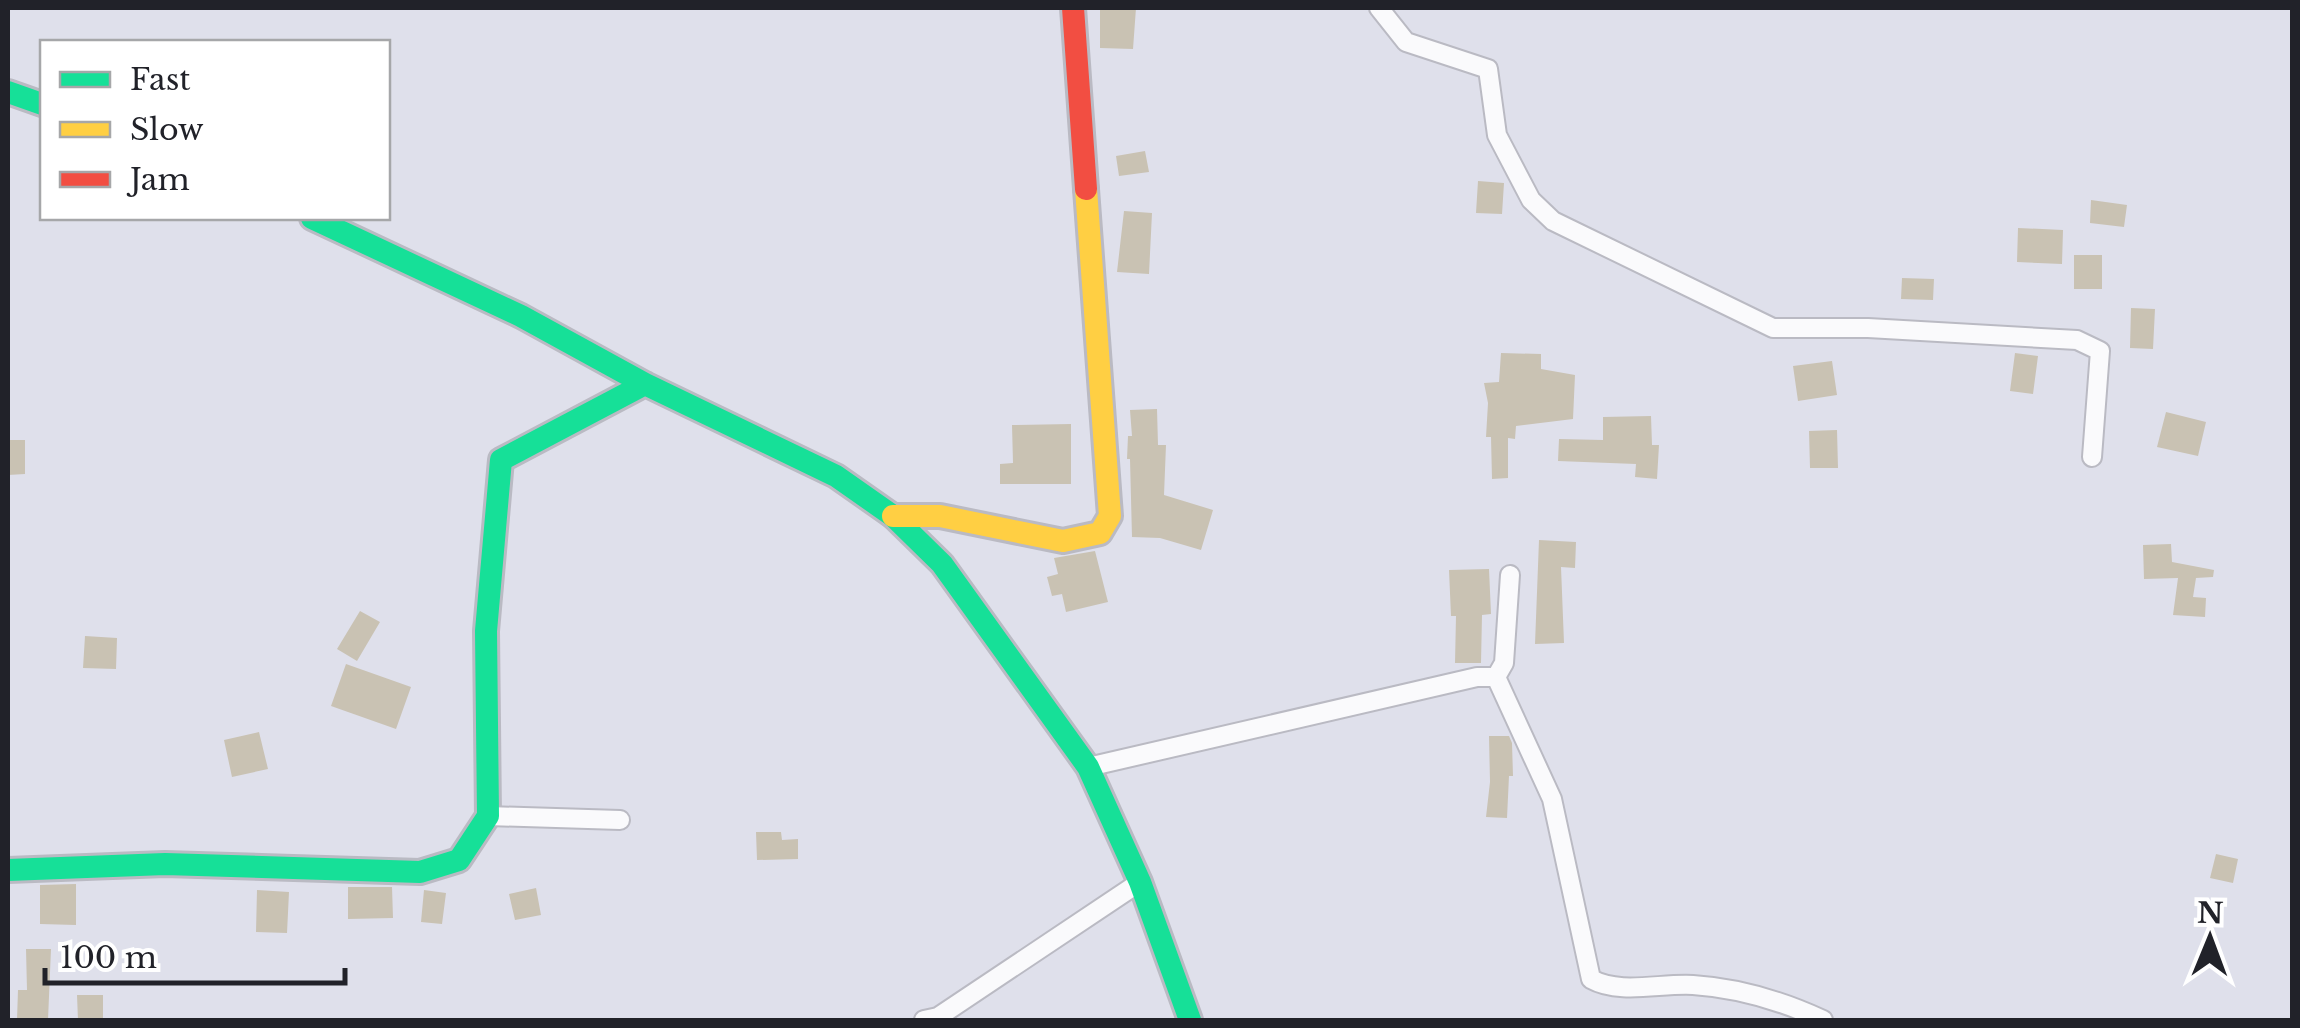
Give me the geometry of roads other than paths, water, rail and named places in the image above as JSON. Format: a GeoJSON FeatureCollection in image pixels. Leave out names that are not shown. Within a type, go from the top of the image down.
{"type":"FeatureCollection","features":[{"type":"Feature","properties":{"kind":"street"},"geometry":{"type":"LineString","coordinates":[[893,516],[940,516],[1063,541],[1100,533],[1110,516],[1073,8]]}},
{"type":"Feature","properties":{"kind":"street"},"geometry":{"type":"LineString","coordinates":[[1379,8],[1406,42],[1488,69],[1497,135],[1531,200],[1553,221],[1773,328],[1868,328],[2077,340],[2100,351],[2092,457]]}},
{"type":"Feature","properties":{"kind":"street"},"geometry":{"type":"LineString","coordinates":[[8,92],[40,103]]}},
{"type":"Feature","properties":{"kind":"street"},"geometry":{"type":"LineString","coordinates":[[316,220],[521,316],[645,384],[836,476],[893,516],[942,564],[1088,767],[1140,882],[1190,1020]]}},
{"type":"Feature","properties":{"kind":"street"},"geometry":{"type":"LineString","coordinates":[[8,870],[165,864],[420,872],[459,860],[488,816],[486,632],[501,460],[645,384]]}},
{"type":"Feature","properties":{"kind":"street"},"geometry":{"type":"LineString","coordinates":[[1496,677],[1504,663],[1510,575]]}},
{"type":"Feature","properties":{"kind":"street"},"geometry":{"type":"LineString","coordinates":[[1088,767],[1477,677],[1496,677]]}},
{"type":"Feature","properties":{"kind":"street"},"geometry":{"type":"LineString","coordinates":[[1496,677],[1552,800],[1591,979],[1604,986],[1695,985],[1782,1000],[1823,1020]]}},
{"type":"Feature","properties":{"kind":"street"},"geometry":{"type":"LineString","coordinates":[[488,816],[620,820]]}},
{"type":"Feature","properties":{"kind":"street"},"geometry":{"type":"LineString","coordinates":[[924,1020],[938,1017],[1140,882]]}}]}
